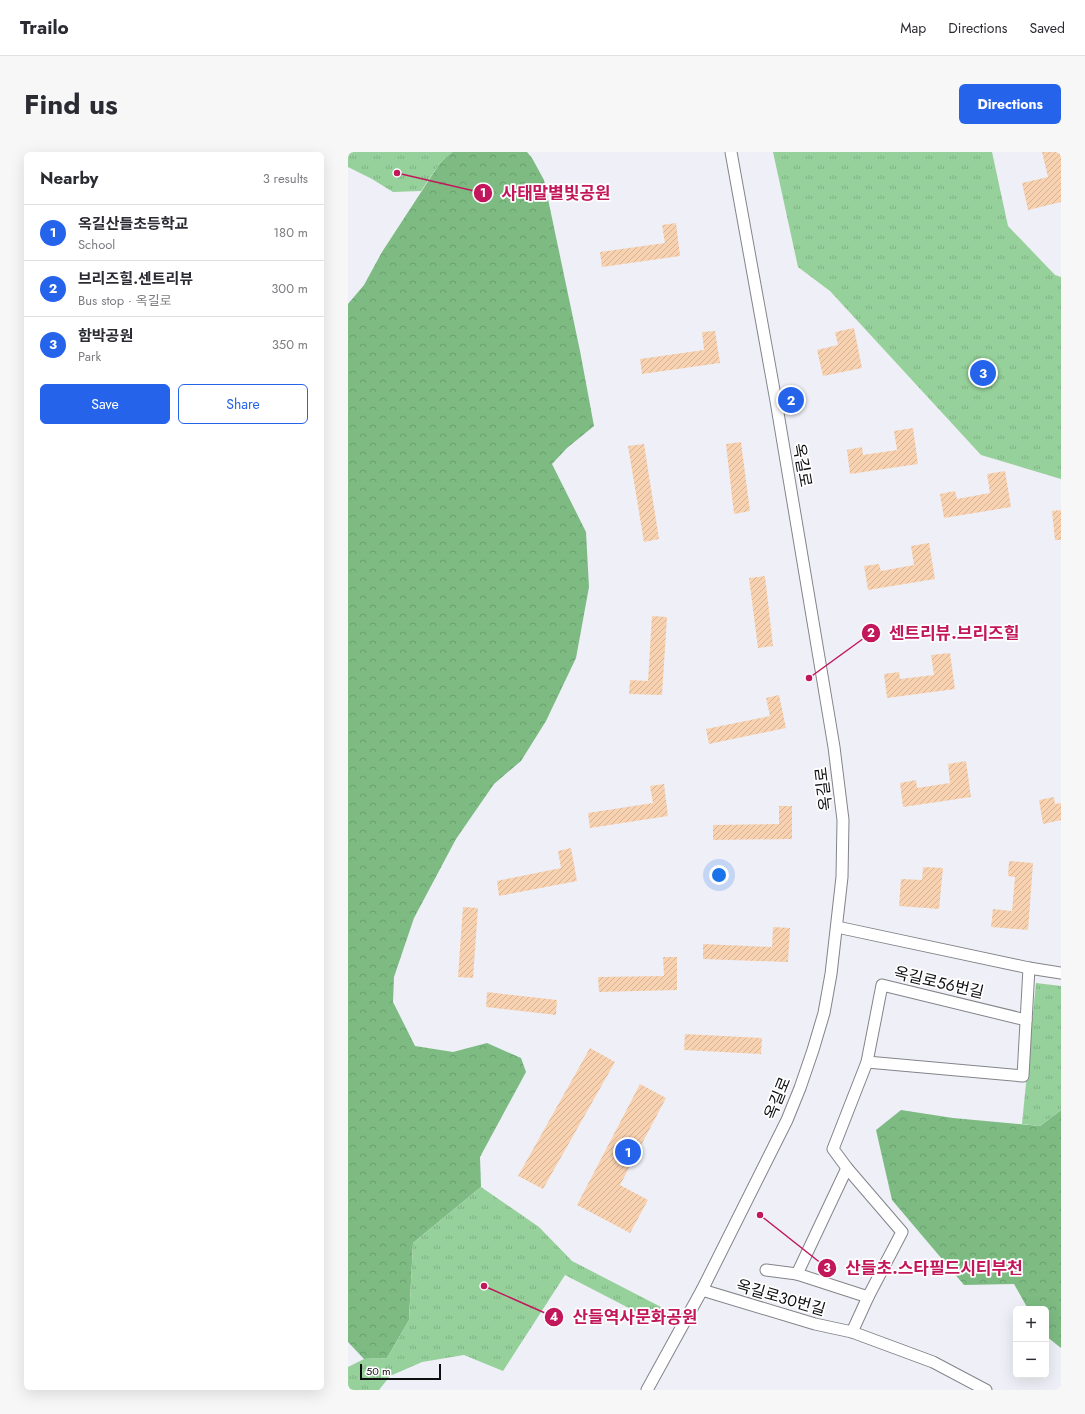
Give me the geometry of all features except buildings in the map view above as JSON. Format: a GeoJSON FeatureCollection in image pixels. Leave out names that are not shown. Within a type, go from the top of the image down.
{"type":"FeatureCollection","features":[{"type":"Feature","properties":{"kind":"street","name":"옥길로"},"geometry":{"type":"LineString","coordinates":[[647,1390],[702,1290],[787,1120],[800,1088],[824,1013],[831,974],[842,877],[843,820],[836,762],[776,401],[731,152]]}},
{"type":"Feature","properties":{"kind":"street","name":"옥길로56번길"},"geometry":{"type":"LineString","coordinates":[[837,927],[1029,968],[1061,973]]}},
{"type":"Feature","properties":{"kind":"street"},"geometry":{"type":"LineString","coordinates":[[852,1332],[868,1297],[902,1232],[847,1168],[833,1149],[867,1062],[1023,1076],[1029,968]]}},
{"type":"Feature","properties":{"kind":"street","name":"옥길로56번길"},"geometry":{"type":"LineString","coordinates":[[867,1062],[882,985],[1026,1020]]}},
{"type":"Feature","properties":{"kind":"street","name":"옥길로30번길"},"geometry":{"type":"LineString","coordinates":[[797,1274],[847,1168]]}},
{"type":"Feature","properties":{"kind":"street"},"geometry":{"type":"LineString","coordinates":[[766,1270],[797,1274],[868,1297]]}},
{"type":"Feature","properties":{"kind":"street","name":"옥길로30번길"},"geometry":{"type":"LineString","coordinates":[[702,1290],[815,1324],[852,1332],[933,1362],[986,1390]]}},
{"type":"Feature","properties":{"kind":"green space"},"geometry":{"type":"Polygon","coordinates":[[[348,152],[452,152],[440,163],[421,191],[393,192],[348,167],[348,152]]]}},
{"type":"Feature","properties":{"kind":"green space"},"geometry":{"type":"Polygon","coordinates":[[[452,152],[527,152],[544,180],[580,351],[594,426],[567,448],[552,464],[586,532],[589,587],[576,658],[546,721],[521,761],[494,784],[456,839],[414,918],[394,977],[393,1002],[415,1046],[453,1052],[487,1043],[521,1058],[526,1072],[480,1157],[481,1187],[413,1243],[409,1320],[387,1358],[364,1359],[348,1342],[348,304],[364,285],[382,252],[440,163],[452,152]]]}},
{"type":"Feature","properties":{"kind":"green space"},"geometry":{"type":"Polygon","coordinates":[[[773,152],[992,152],[1008,226],[1055,275],[1061,277],[1061,479],[981,455],[830,291],[798,267],[773,152]]]}},
{"type":"Feature","properties":{"kind":"green space"},"geometry":{"type":"Polygon","coordinates":[[[1036,983],[1061,986],[1061,1110],[1040,1126],[1022,1124],[1036,983]]]}},
{"type":"Feature","properties":{"kind":"green space"},"geometry":{"type":"Polygon","coordinates":[[[901,1110],[953,1118],[1040,1126],[1061,1110],[1061,1348],[1049,1338],[1049,1306],[1026,1306],[1014,1284],[964,1285],[892,1200],[876,1130],[901,1110]]]}},
{"type":"Feature","properties":{"kind":"green space"},"geometry":{"type":"Polygon","coordinates":[[[481,1187],[539,1227],[572,1261],[661,1307],[654,1321],[565,1275],[503,1371],[464,1355],[422,1362],[390,1376],[379,1390],[348,1390],[348,1367],[364,1359],[387,1358],[409,1320],[413,1243],[481,1187]]]}},
{"type":"Feature","properties":{"kind":"place","name":"사태말별빛공원"},"geometry":{"type":"Point","coordinates":[397,173]}},
{"type":"Feature","properties":{"kind":"place","name":"함박공원"},"geometry":{"type":"Point","coordinates":[983,373]}},
{"type":"Feature","properties":{"kind":"place","name":"브리즈힐.센트리뷰"},"geometry":{"type":"Point","coordinates":[791,400]}},
{"type":"Feature","properties":{"kind":"place","name":"센트리뷰.브리즈힐"},"geometry":{"type":"Point","coordinates":[809,678]}},
{"type":"Feature","properties":{"kind":"place","name":"옥길산들초등학교"},"geometry":{"type":"Point","coordinates":[628,1152]}},
{"type":"Feature","properties":{"kind":"place","name":"산들초.스타필드시티부천"},"geometry":{"type":"Point","coordinates":[760,1215]}},
{"type":"Feature","properties":{"kind":"place","name":"산들역사문화공원"},"geometry":{"type":"Point","coordinates":[484,1286]}}]}
